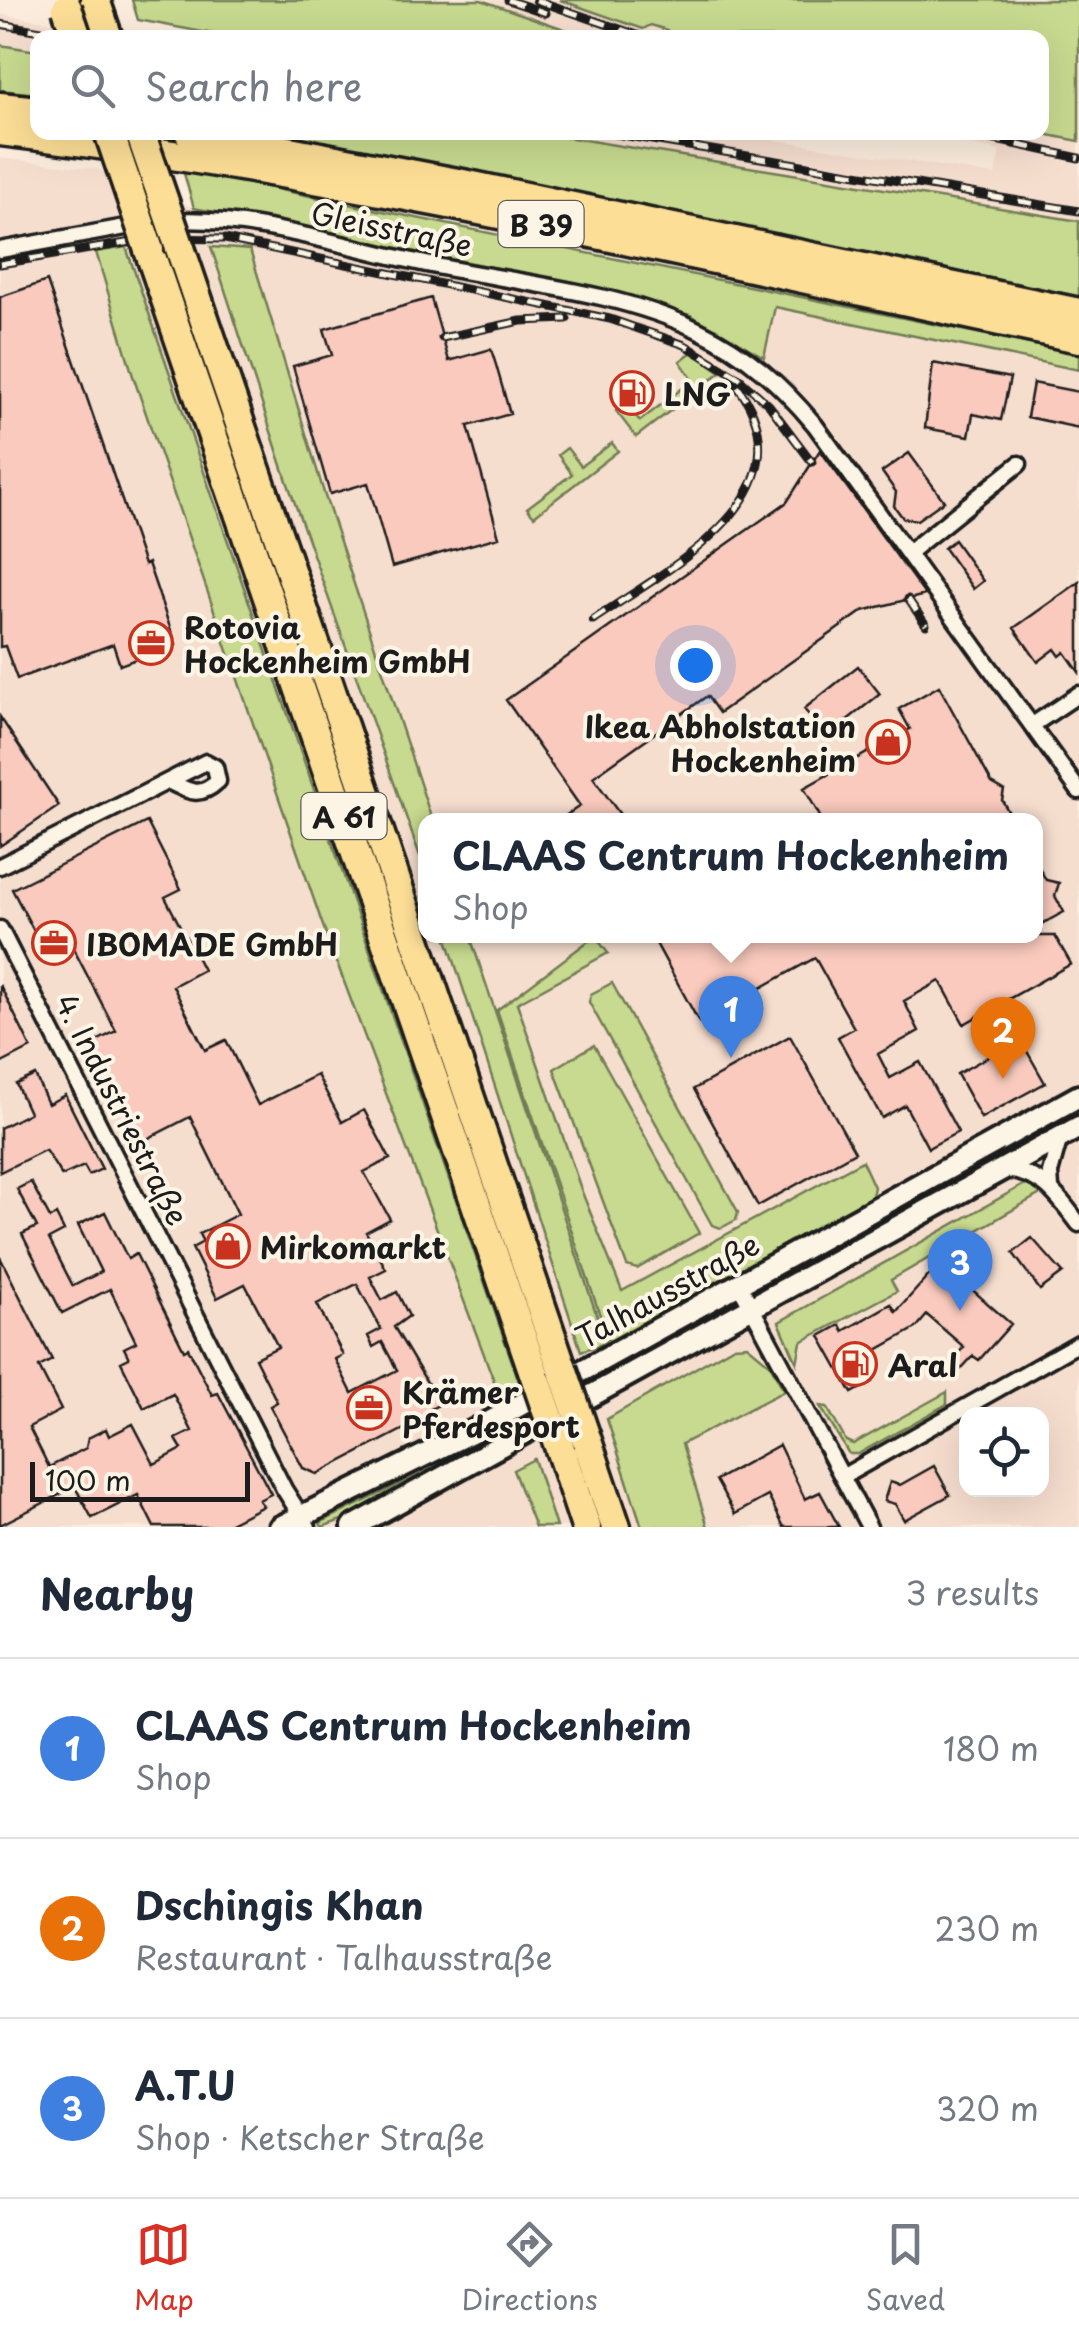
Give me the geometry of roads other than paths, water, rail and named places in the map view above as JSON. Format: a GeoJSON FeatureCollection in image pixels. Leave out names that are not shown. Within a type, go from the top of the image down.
{"type":"FeatureCollection","features":[{"type":"Feature","properties":{"kind":"highway"},"geometry":{"type":"LineString","coordinates":[[65,4],[74,30]]}},
{"type":"Feature","properties":{"kind":"highway"},"geometry":{"type":"LineString","coordinates":[[0,106],[30,110]]}},
{"type":"Feature","properties":{"kind":"highway","name":"B 39"},"geometry":{"type":"LineString","coordinates":[[0,131],[30,135]]}},
{"type":"Feature","properties":{"kind":"highway","name":"B 39"},"geometry":{"type":"LineString","coordinates":[[62,140],[254,168],[430,201],[1079,338]]}},
{"type":"Feature","properties":{"kind":"highway","name":"A 61"},"geometry":{"type":"LineString","coordinates":[[112,140],[586,1527]]}},
{"type":"Feature","properties":{"kind":"highway","name":"A 61"},"geometry":{"type":"LineString","coordinates":[[143,140],[616,1527]]}},
{"type":"Feature","properties":{"kind":"highway","name":"A 61"},"geometry":{"type":"LineString","coordinates":[[152,140],[158,186]]}},
{"type":"Feature","properties":{"kind":"highway","name":"B 39"},"geometry":{"type":"LineString","coordinates":[[232,140],[468,184],[1079,312]]}},
{"type":"Feature","properties":{"kind":"main road","name":"Talhausstraße"},"geometry":{"type":"LineString","coordinates":[[280,1527],[304,1522],[477,1429],[1079,1096]]}},
{"type":"Feature","properties":{"kind":"main road","name":"Talhausstraße"},"geometry":{"type":"LineString","coordinates":[[353,1527],[1079,1127]]}},
{"type":"Feature","properties":{"kind":"street","name":"Gleisstraße"},"geometry":{"type":"LineString","coordinates":[[0,250],[126,226],[205,221],[660,314],[718,340],[784,387],[1034,724],[1079,792]]}},
{"type":"Feature","properties":{"kind":"street"},"geometry":{"type":"LineString","coordinates":[[908,553],[1018,464]]}},
{"type":"Feature","properties":{"kind":"street"},"geometry":{"type":"LineString","coordinates":[[1034,724],[1079,694]]}},
{"type":"Feature","properties":{"kind":"street"},"geometry":{"type":"LineString","coordinates":[[0,866],[170,782]]}},
{"type":"Feature","properties":{"kind":"street","name":"4. Industriestraße"},"geometry":{"type":"LineString","coordinates":[[0,929],[304,1522]]}},
{"type":"Feature","properties":{"kind":"street"},"geometry":{"type":"LineString","coordinates":[[1051,1188],[1050,1173],[1060,1138]]}},
{"type":"Feature","properties":{"kind":"street"},"geometry":{"type":"LineString","coordinates":[[1002,1170],[1034,1175],[1051,1188],[1079,1224]]}},
{"type":"Feature","properties":{"kind":"street"},"geometry":{"type":"LineString","coordinates":[[739,1284],[869,1527]]}},
{"type":"Feature","properties":{"kind":"street"},"geometry":{"type":"LineString","coordinates":[[842,1476],[1079,1343]]}},
{"type":"Feature","properties":{"kind":"railway"},"geometry":{"type":"LineString","coordinates":[[508,0],[546,13]]}},
{"type":"Feature","properties":{"kind":"railway"},"geometry":{"type":"LineString","coordinates":[[536,0],[623,30]]}},
{"type":"Feature","properties":{"kind":"railway"},"geometry":{"type":"LineString","coordinates":[[0,24],[35,30]]}},
{"type":"Feature","properties":{"kind":"railway"},"geometry":{"type":"LineString","coordinates":[[652,140],[1079,211]]}},
{"type":"Feature","properties":{"kind":"railway"},"geometry":{"type":"LineString","coordinates":[[996,140],[1079,158]]}},
{"type":"Feature","properties":{"kind":"railway"},"geometry":{"type":"LineString","coordinates":[[0,264],[156,238],[225,239],[610,319],[685,345],[739,378],[769,405],[812,462]]}},
{"type":"Feature","properties":{"kind":"railway"},"geometry":{"type":"LineString","coordinates":[[442,338],[521,321],[567,319]]}},
{"type":"Feature","properties":{"kind":"railway"},"geometry":{"type":"LineString","coordinates":[[593,620],[693,551],[724,524],[747,493],[759,460],[756,423],[735,383]]}},
{"type":"Feature","properties":{"kind":"railway"},"geometry":{"type":"LineString","coordinates":[[908,599],[926,625]]}},
{"type":"Feature","properties":{"kind":"place","name":"LNG"},"geometry":{"type":"Point","coordinates":[632,393]}},
{"type":"Feature","properties":{"kind":"place","name":"Rotovia Hockenheim GmbH"},"geometry":{"type":"Point","coordinates":[151,643]}},
{"type":"Feature","properties":{"kind":"place","name":"Ikea Abholstation Hockenheim"},"geometry":{"type":"Point","coordinates":[888,742]}},
{"type":"Feature","properties":{"kind":"place","name":"IBOMADE GmbH"},"geometry":{"type":"Point","coordinates":[54,943]}},
{"type":"Feature","properties":{"kind":"place","name":"CLAAS Centrum Hockenheim"},"geometry":{"type":"Point","coordinates":[731,1058]}},
{"type":"Feature","properties":{"kind":"place","name":"Dschingis Khan"},"geometry":{"type":"Point","coordinates":[1003,1079]}},
{"type":"Feature","properties":{"kind":"place","name":"Mirkomarkt"},"geometry":{"type":"Point","coordinates":[228,1246]}},
{"type":"Feature","properties":{"kind":"place","name":"A.T.U"},"geometry":{"type":"Point","coordinates":[960,1311]}},
{"type":"Feature","properties":{"kind":"place","name":"Aral"},"geometry":{"type":"Point","coordinates":[855,1364]}},
{"type":"Feature","properties":{"kind":"place","name":"Krämer Pferdesport"},"geometry":{"type":"Point","coordinates":[369,1408]}}]}
